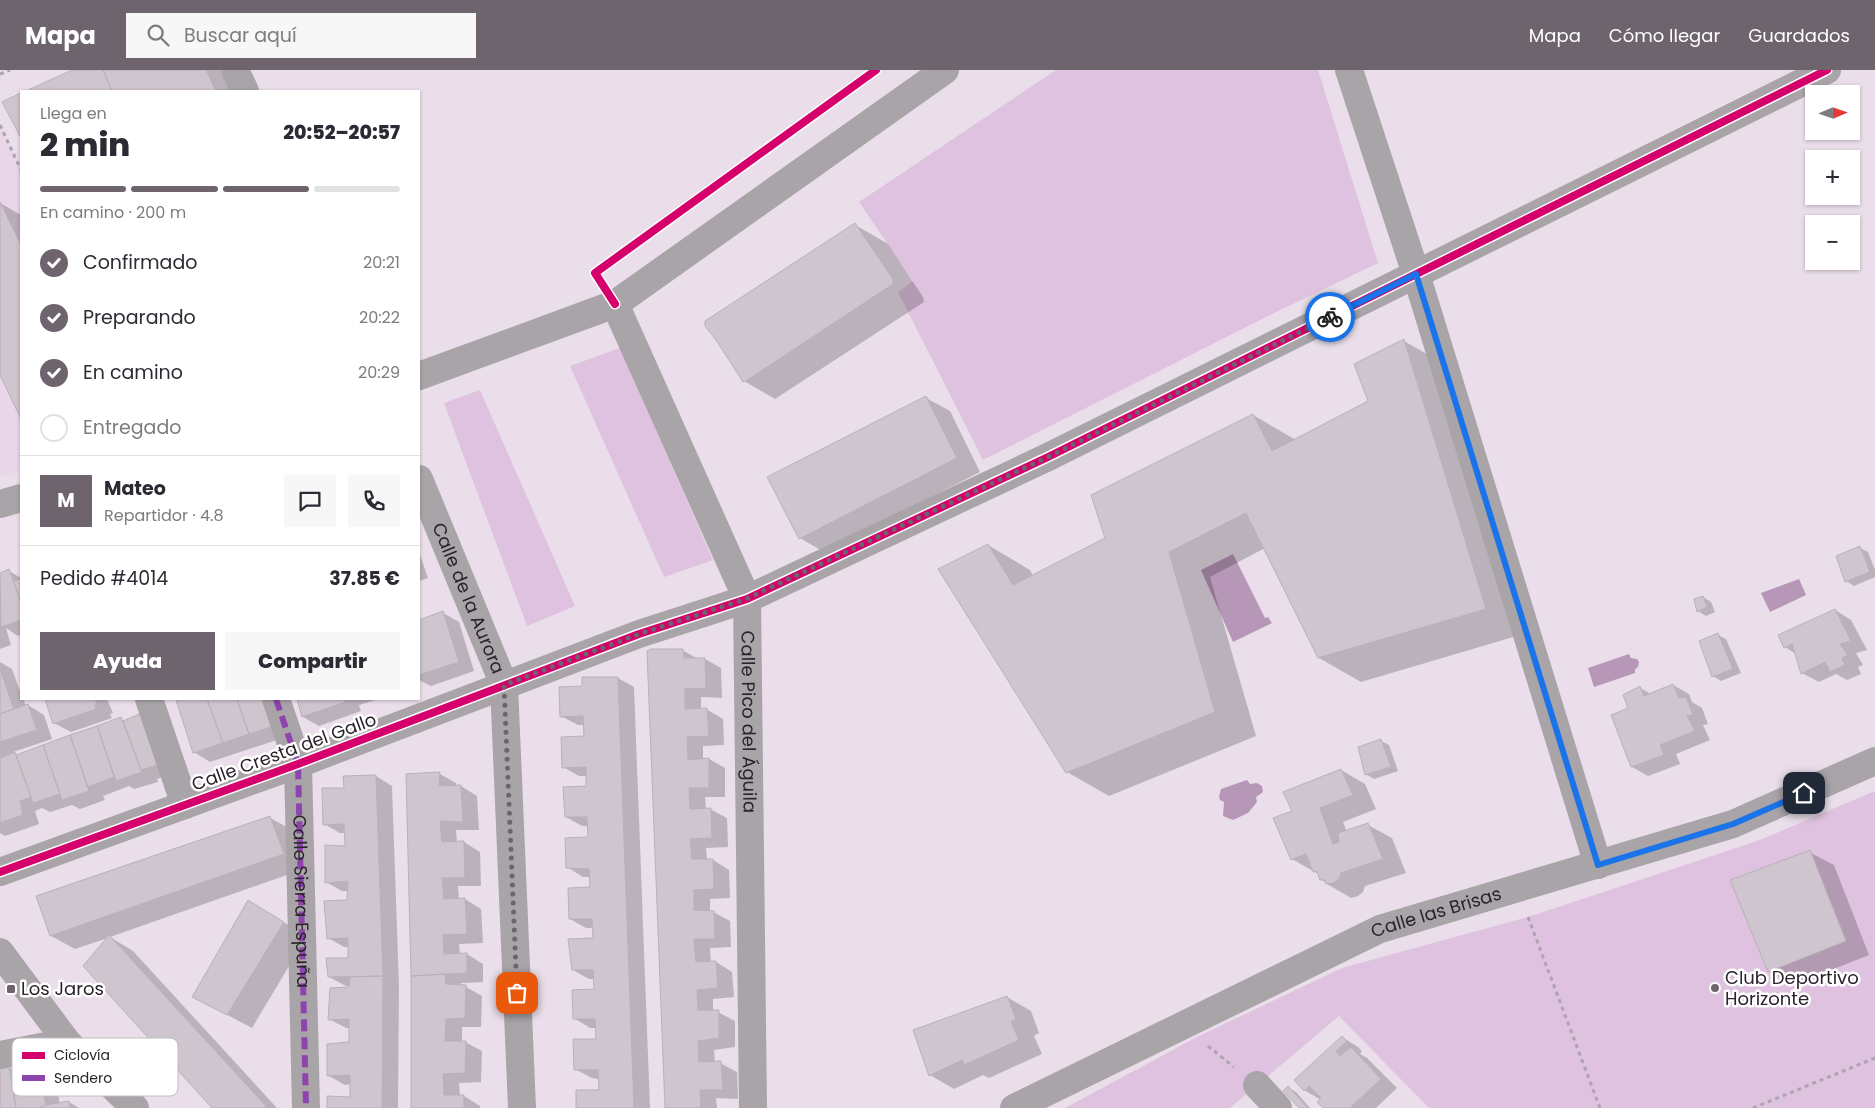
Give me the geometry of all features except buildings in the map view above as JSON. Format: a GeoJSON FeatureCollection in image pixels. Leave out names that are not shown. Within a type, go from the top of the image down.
{"type":"FeatureCollection","features":[{"type":"Feature","properties":{"kind":"street"},"geometry":{"type":"LineString","coordinates":[[235,70],[245,90]]}},
{"type":"Feature","properties":{"kind":"street"},"geometry":{"type":"LineString","coordinates":[[420,376],[615,304],[945,70]]}},
{"type":"Feature","properties":{"kind":"street"},"geometry":{"type":"LineString","coordinates":[[1349,70],[1416,274],[1598,865]]}},
{"type":"Feature","properties":{"kind":"street","name":"Calle Cresta del Gallo"},"geometry":{"type":"LineString","coordinates":[[0,872],[298,764],[639,634],[746,599],[1048,457],[1827,70]]}},
{"type":"Feature","properties":{"kind":"street","name":"Calle Pico del Águila"},"geometry":{"type":"LineString","coordinates":[[615,304],[746,599],[754,1108]]}},
{"type":"Feature","properties":{"kind":"street","name":"Calle de la Aurora"},"geometry":{"type":"LineString","coordinates":[[420,481],[504,685],[522,1108]]}},
{"type":"Feature","properties":{"kind":"street"},"geometry":{"type":"LineString","coordinates":[[0,504],[20,498]]}},
{"type":"Feature","properties":{"kind":"street"},"geometry":{"type":"LineString","coordinates":[[149,700],[185,805]]}},
{"type":"Feature","properties":{"kind":"street","name":"Calle Sierra Espuña"},"geometry":{"type":"LineString","coordinates":[[276,700],[298,764],[306,1108]]}},
{"type":"Feature","properties":{"kind":"street","name":"Calle las Brisas"},"geometry":{"type":"LineString","coordinates":[[1014,1108],[1380,930],[1733,824],[1875,761]]}},
{"type":"Feature","properties":{"kind":"street"},"geometry":{"type":"LineString","coordinates":[[0,952],[64,1038]]}},
{"type":"Feature","properties":{"kind":"street"},"geometry":{"type":"LineString","coordinates":[[1256,1085],[1278,1108]]}},
{"type":"Feature","properties":{"kind":"street"},"geometry":{"type":"LineString","coordinates":[[123,1096],[135,1108]]}},
{"type":"Feature","properties":{"kind":"path"},"geometry":{"type":"LineString","coordinates":[[0,74],[10,70]]}},
{"type":"Feature","properties":{"kind":"path"},"geometry":{"type":"LineString","coordinates":[[0,125],[20,168]]}},
{"type":"Feature","properties":{"kind":"path"},"geometry":{"type":"LineString","coordinates":[[1519,920],[1528,917],[1600,1108]]}},
{"type":"Feature","properties":{"kind":"path"},"geometry":{"type":"LineString","coordinates":[[1204,1043],[1256,1085]]}},
{"type":"Feature","properties":{"kind":"path"},"geometry":{"type":"LineString","coordinates":[[1753,1108],[1875,1058]]}},
{"type":"Feature","properties":{"kind":"shaded area"},"geometry":{"type":"Polygon","coordinates":[[[1056,70],[1318,70],[1378,263],[1272,314],[983,460],[898,292],[913,281],[859,202],[1056,70]]]}},
{"type":"Feature","properties":{"kind":"shaded area"},"geometry":{"type":"Polygon","coordinates":[[[0,125],[20,168],[20,470],[0,477],[0,125]]]}},
{"type":"Feature","properties":{"kind":"shaded area"},"geometry":{"type":"Polygon","coordinates":[[[620,348],[713,560],[664,577],[570,366],[620,348]]]}},
{"type":"Feature","properties":{"kind":"shaded area"},"geometry":{"type":"Polygon","coordinates":[[[480,390],[575,606],[527,626],[444,403],[480,390]]]}},
{"type":"Feature","properties":{"kind":"shaded area"},"geometry":{"type":"Polygon","coordinates":[[[1233,554],[1265,618],[1268,617],[1272,623],[1233,642],[1201,570],[1233,554]]]}},
{"type":"Feature","properties":{"kind":"shaded area"},"geometry":{"type":"Polygon","coordinates":[[[1799,579],[1806,595],[1770,612],[1761,593],[1799,579]]]}},
{"type":"Feature","properties":{"kind":"shaded area"},"geometry":{"type":"Polygon","coordinates":[[[1629,654],[1631,658],[1637,659],[1639,662],[1635,673],[1594,687],[1588,668],[1629,654]]]}},
{"type":"Feature","properties":{"kind":"shaded area"},"geometry":{"type":"Polygon","coordinates":[[[1247,780],[1250,784],[1257,783],[1262,786],[1263,792],[1256,797],[1257,802],[1248,813],[1233,820],[1223,816],[1224,802],[1219,797],[1221,789],[1247,780]]]}},
{"type":"Feature","properties":{"kind":"shaded area"},"geometry":{"type":"Polygon","coordinates":[[[1875,791],[1875,1108],[1429,1108],[1339,1016],[1230,1108],[1065,1108],[1197,1037],[1342,968],[1528,917],[1760,840],[1875,791]]]}},
{"type":"Feature","properties":{"kind":"marked path"},"geometry":{"type":"LineString","coordinates":[[276,700],[298,764],[306,1108]]}},
{"type":"Feature","properties":{"kind":"cycle path"},"geometry":{"type":"LineString","coordinates":[[615,304],[595,273],[876,70]]}},
{"type":"Feature","properties":{"kind":"cycle path"},"geometry":{"type":"LineString","coordinates":[[0,872],[298,764],[639,634],[747,599],[1048,457],[1827,70]]}},
{"type":"Feature","properties":{"kind":"way so far"},"geometry":{"type":"LineString","coordinates":[[517,993],[504,685],[639,634],[746,599],[1048,457],[1330,317]]}},
{"type":"Feature","properties":{"kind":"place","name":"Club Deportivo Horizonte"},"geometry":{"type":"Point","coordinates":[1715,988]}},
{"type":"Feature","properties":{"kind":"place","name":"Los Jaros"},"geometry":{"type":"Point","coordinates":[11,989]}},
{"type":"Feature","properties":{"kind":"route"},"geometry":{"type":"LineString","coordinates":[[1330,317],[1416,274],[1598,865],[1733,824],[1804,793]]}}]}
